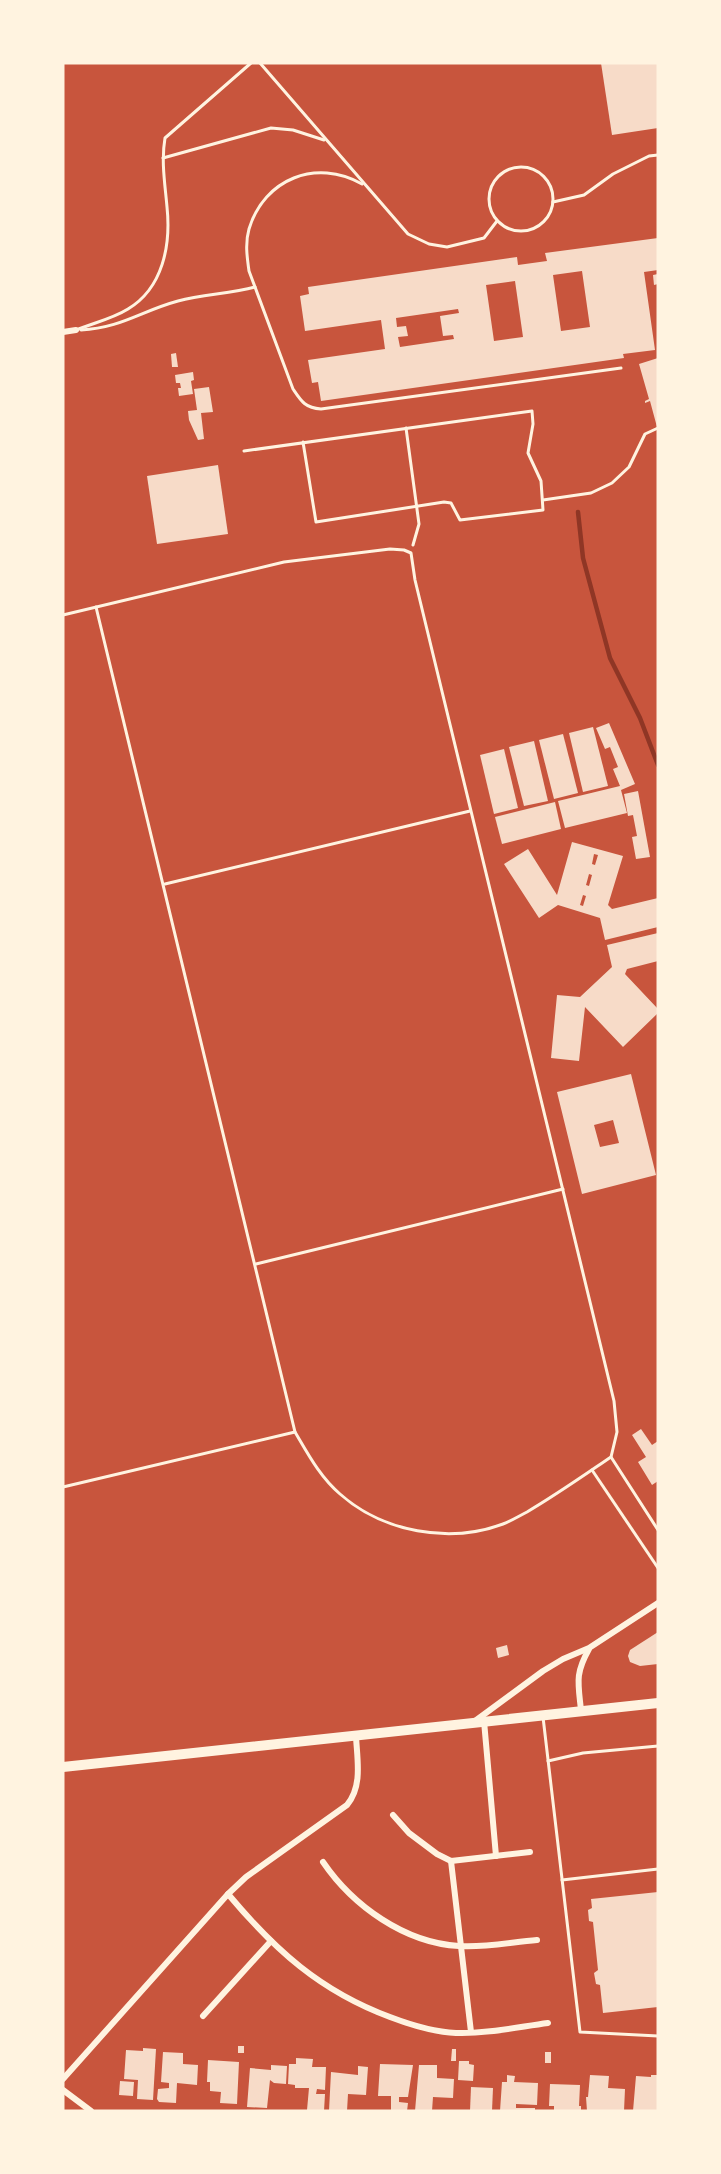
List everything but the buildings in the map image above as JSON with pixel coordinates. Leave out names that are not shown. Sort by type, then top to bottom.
[{"type":"main road","points":[[63,1767],[658,1702]]},
{"type":"street","points":[[63,332],[76,330]]},
{"type":"street","points":[[472,1723],[543,1671],[589,1648],[658,1603]]},
{"type":"street","points":[[581,1710],[578,1677],[580,1665],[589,1648]]},
{"type":"street","points":[[484,1721],[496,1856]]},
{"type":"street","points":[[63,2079],[228,1893],[246,1877],[347,1805],[352,1798],[357,1781],[356,1736]]},
{"type":"street","points":[[393,1815],[409,1833],[437,1854],[451,1861],[530,1852]]},
{"type":"street","points":[[451,1861],[471,2032]]},
{"type":"street","points":[[323,1862],[347,1891],[381,1919],[413,1936],[435,1943],[460,1947],[537,1940]]},
{"type":"street","points":[[228,1893],[271,1941],[312,1976],[356,2003],[403,2022],[432,2030],[456,2033],[548,2024]]},
{"type":"street","points":[[202,2016],[271,1941]]},
{"type":"street","points":[[63,2090],[91,2111]]},
{"type":"lane","points":[[76,330],[131,307],[146,292],[161,268],[166,254],[169,231],[162,158],[165,138],[251,63]]},
{"type":"lane","points":[[260,63],[362,184],[408,234],[429,244],[447,247],[484,238],[497,221]]},
{"type":"lane","points":[[162,158],[271,128],[293,130],[326,140]]},
{"type":"lane","points":[[553,202],[584,195],[613,174],[649,156],[658,154]]},
{"type":"lane","points":[[516,167],[535,170],[549,183],[553,202],[550,212],[536,228],[516,231],[506,228],[497,221],[491,213],[489,193],[492,183],[507,170],[516,167]]},
{"type":"lane","points":[[362,184],[349,177],[319,172],[298,176],[273,190],[260,205],[248,237],[246,251],[249,271],[293,389],[302,403],[314,409],[621,368]]},
{"type":"lane","points":[[76,330],[107,328],[163,305],[255,286]]},
{"type":"lane","points":[[63,615],[96,607],[284,562],[390,549],[411,553],[415,580],[470,811],[614,1401],[617,1432],[610,1457],[553,1497],[503,1524],[464,1533],[429,1533],[400,1527],[368,1514],[340,1494],[315,1467],[295,1432],[165,885],[96,607]]},
{"type":"lane","points":[[165,885],[470,811]]},
{"type":"lane","points":[[256,1264],[563,1189]]},
{"type":"lane","points":[[63,1486],[295,1432]]},
{"type":"lane","points":[[610,1457],[658,1530]]},
{"type":"lane","points":[[592,1470],[658,1568]]},
{"type":"lane","points":[[543,1715],[580,2032],[658,2036]]},
{"type":"lane","points":[[548,1761],[583,1753],[658,1746]]},
{"type":"lane","points":[[562,1880],[658,1869]]},
{"type":"path","points":[[244,451],[303,442],[532,411],[532,431],[528,453],[539,476],[543,510],[460,520],[451,503],[316,522],[303,442]]},
{"type":"path","points":[[406,428],[418,524],[411,553]]},
{"type":"path","points":[[543,500],[603,489],[629,467],[645,434],[658,428]]},
{"type":"waterway","points":[[578,512],[583,558],[610,658],[640,718],[658,765]]}]
